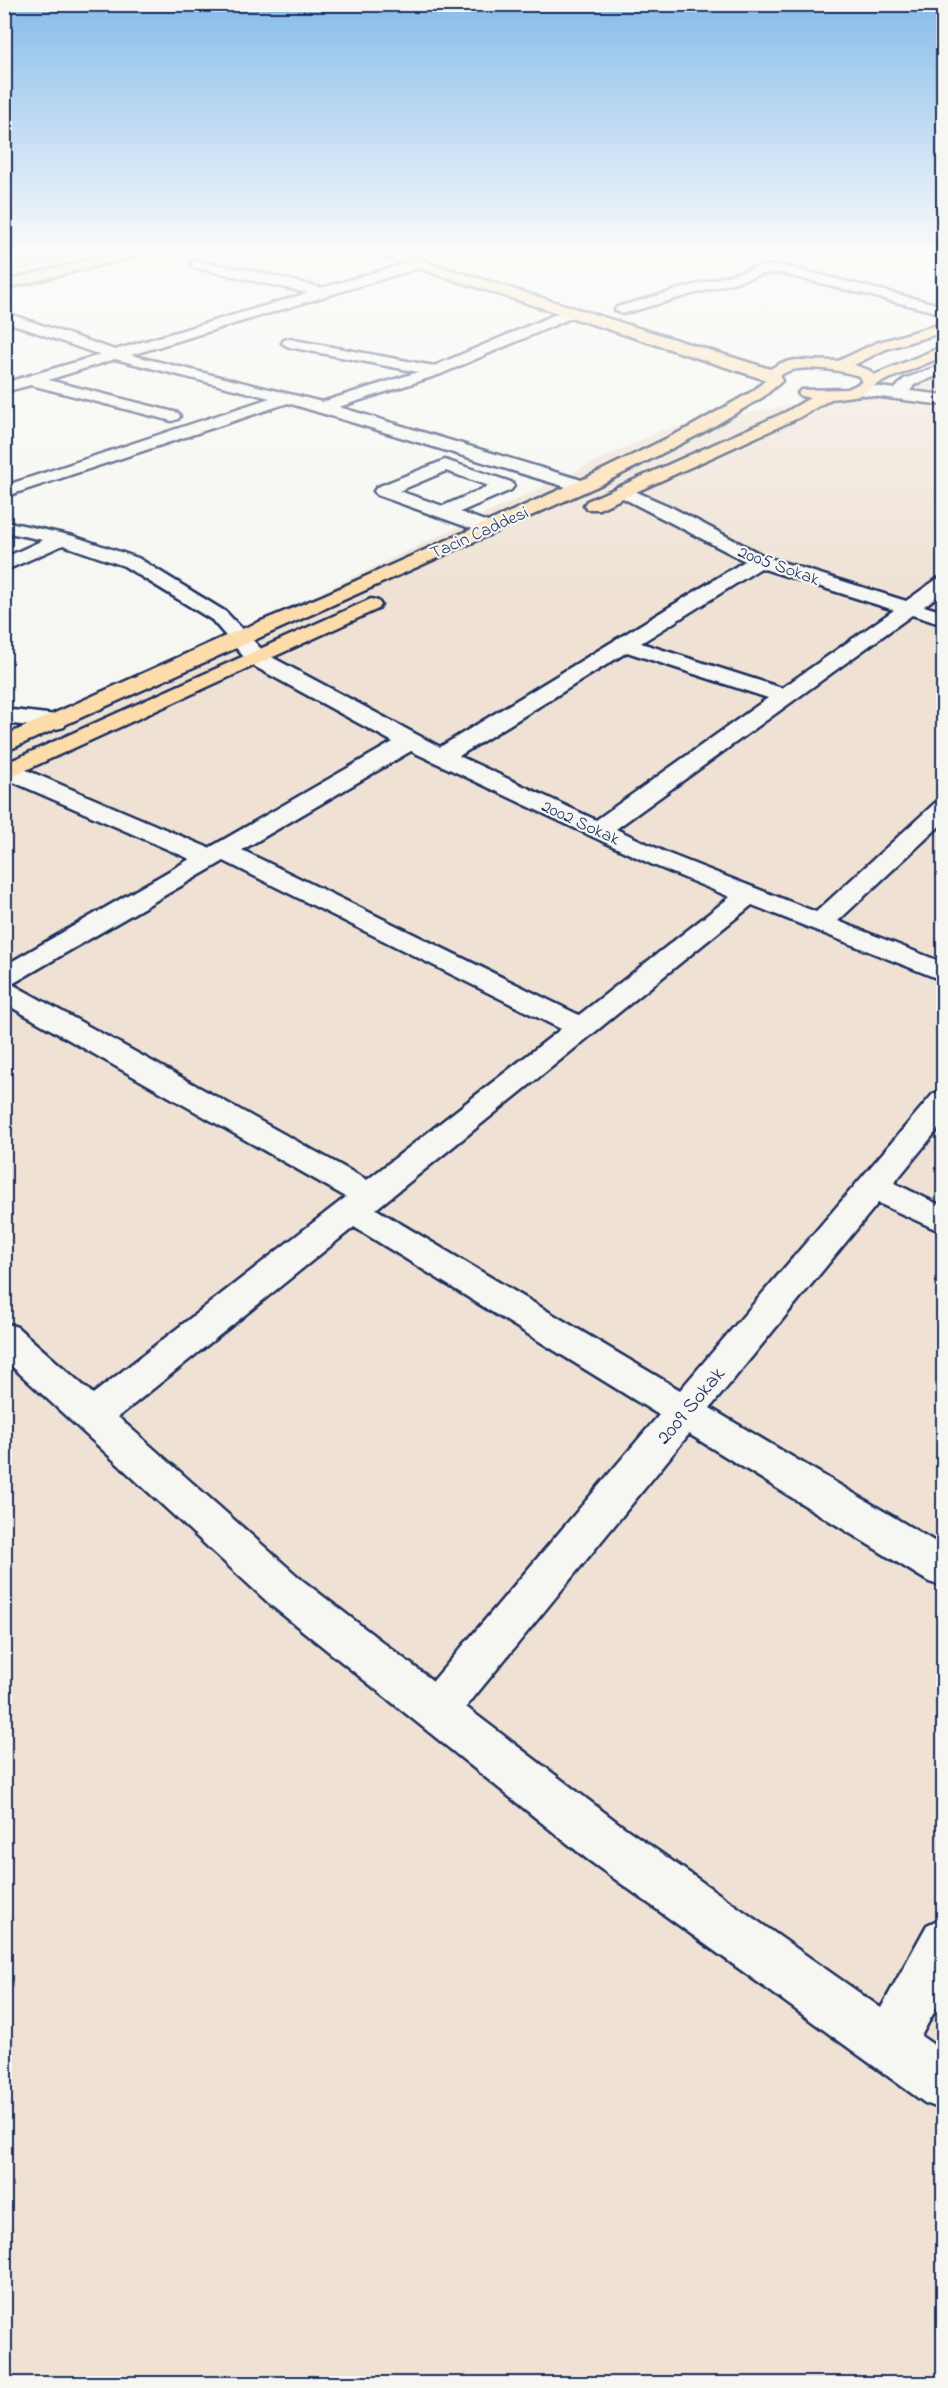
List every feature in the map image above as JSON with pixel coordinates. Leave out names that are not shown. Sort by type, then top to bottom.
[{"type":"main road","points":[[724,364],[781,384],[827,395]]},
{"type":"main road","name":"Tacin Caddesi","points":[[4,745],[237,638],[329,600],[582,486],[696,430],[758,394],[781,384],[783,367],[805,364]]},
{"type":"main road","name":"Tacin Caddesi","points":[[815,364],[841,364]]},
{"type":"main road","points":[[580,511],[792,416],[827,395],[867,386],[913,364]]},
{"type":"main road","points":[[838,366],[864,373],[867,386]]},
{"type":"main road","points":[[7,772],[387,598]]},
{"type":"street","points":[[4,388],[83,364]]},
{"type":"street","points":[[151,364],[323,407],[582,486]]},
{"type":"street","points":[[402,364],[436,371]]},
{"type":"street","points":[[323,407],[451,364]]},
{"type":"street","points":[[900,393],[909,382],[944,368]]},
{"type":"street","points":[[31,380],[177,415],[66,460],[55,466],[55,471],[60,474]]},
{"type":"street","points":[[867,386],[944,400]]},
{"type":"street","points":[[224,397],[245,389]]},
{"type":"street","points":[[4,492],[284,399]]},
{"type":"street","points":[[443,513],[505,486],[445,465],[383,492],[443,513],[487,528]]},
{"type":"street","name":"2005 Sokak","points":[[623,492],[665,511],[695,530],[759,561],[944,619]]},
{"type":"street","name":"2002 Sokak","points":[[4,526],[62,539],[131,562],[219,616],[258,658],[410,742],[660,859],[944,973]]},
{"type":"street","points":[[4,565],[62,539]]},
{"type":"street","points":[[441,757],[759,561]]},
{"type":"street","points":[[598,830],[944,583]]},
{"type":"street","points":[[624,644],[784,696]]},
{"type":"street","points":[[4,716],[56,722]]},
{"type":"street","points":[[410,742],[8,976],[685,1411],[944,1569]]},
{"type":"street","points":[[7,772],[217,855],[582,1028]]},
{"type":"street","points":[[820,923],[944,808]]},
{"type":"street","points":[[92,1416],[749,895]]},
{"type":"street","name":"2009 Sokak","points":[[436,1710],[944,1101]]},
{"type":"street","points":[[872,1186],[944,1221]]},
{"type":"street","points":[[4,1337],[287,1593],[604,1842],[944,2084]]},
{"type":"street","points":[[889,2045],[944,1942]]},
{"type":"shaded area","points":[[943,374],[943,2383],[5,2384],[5,743],[662,430]]}]
